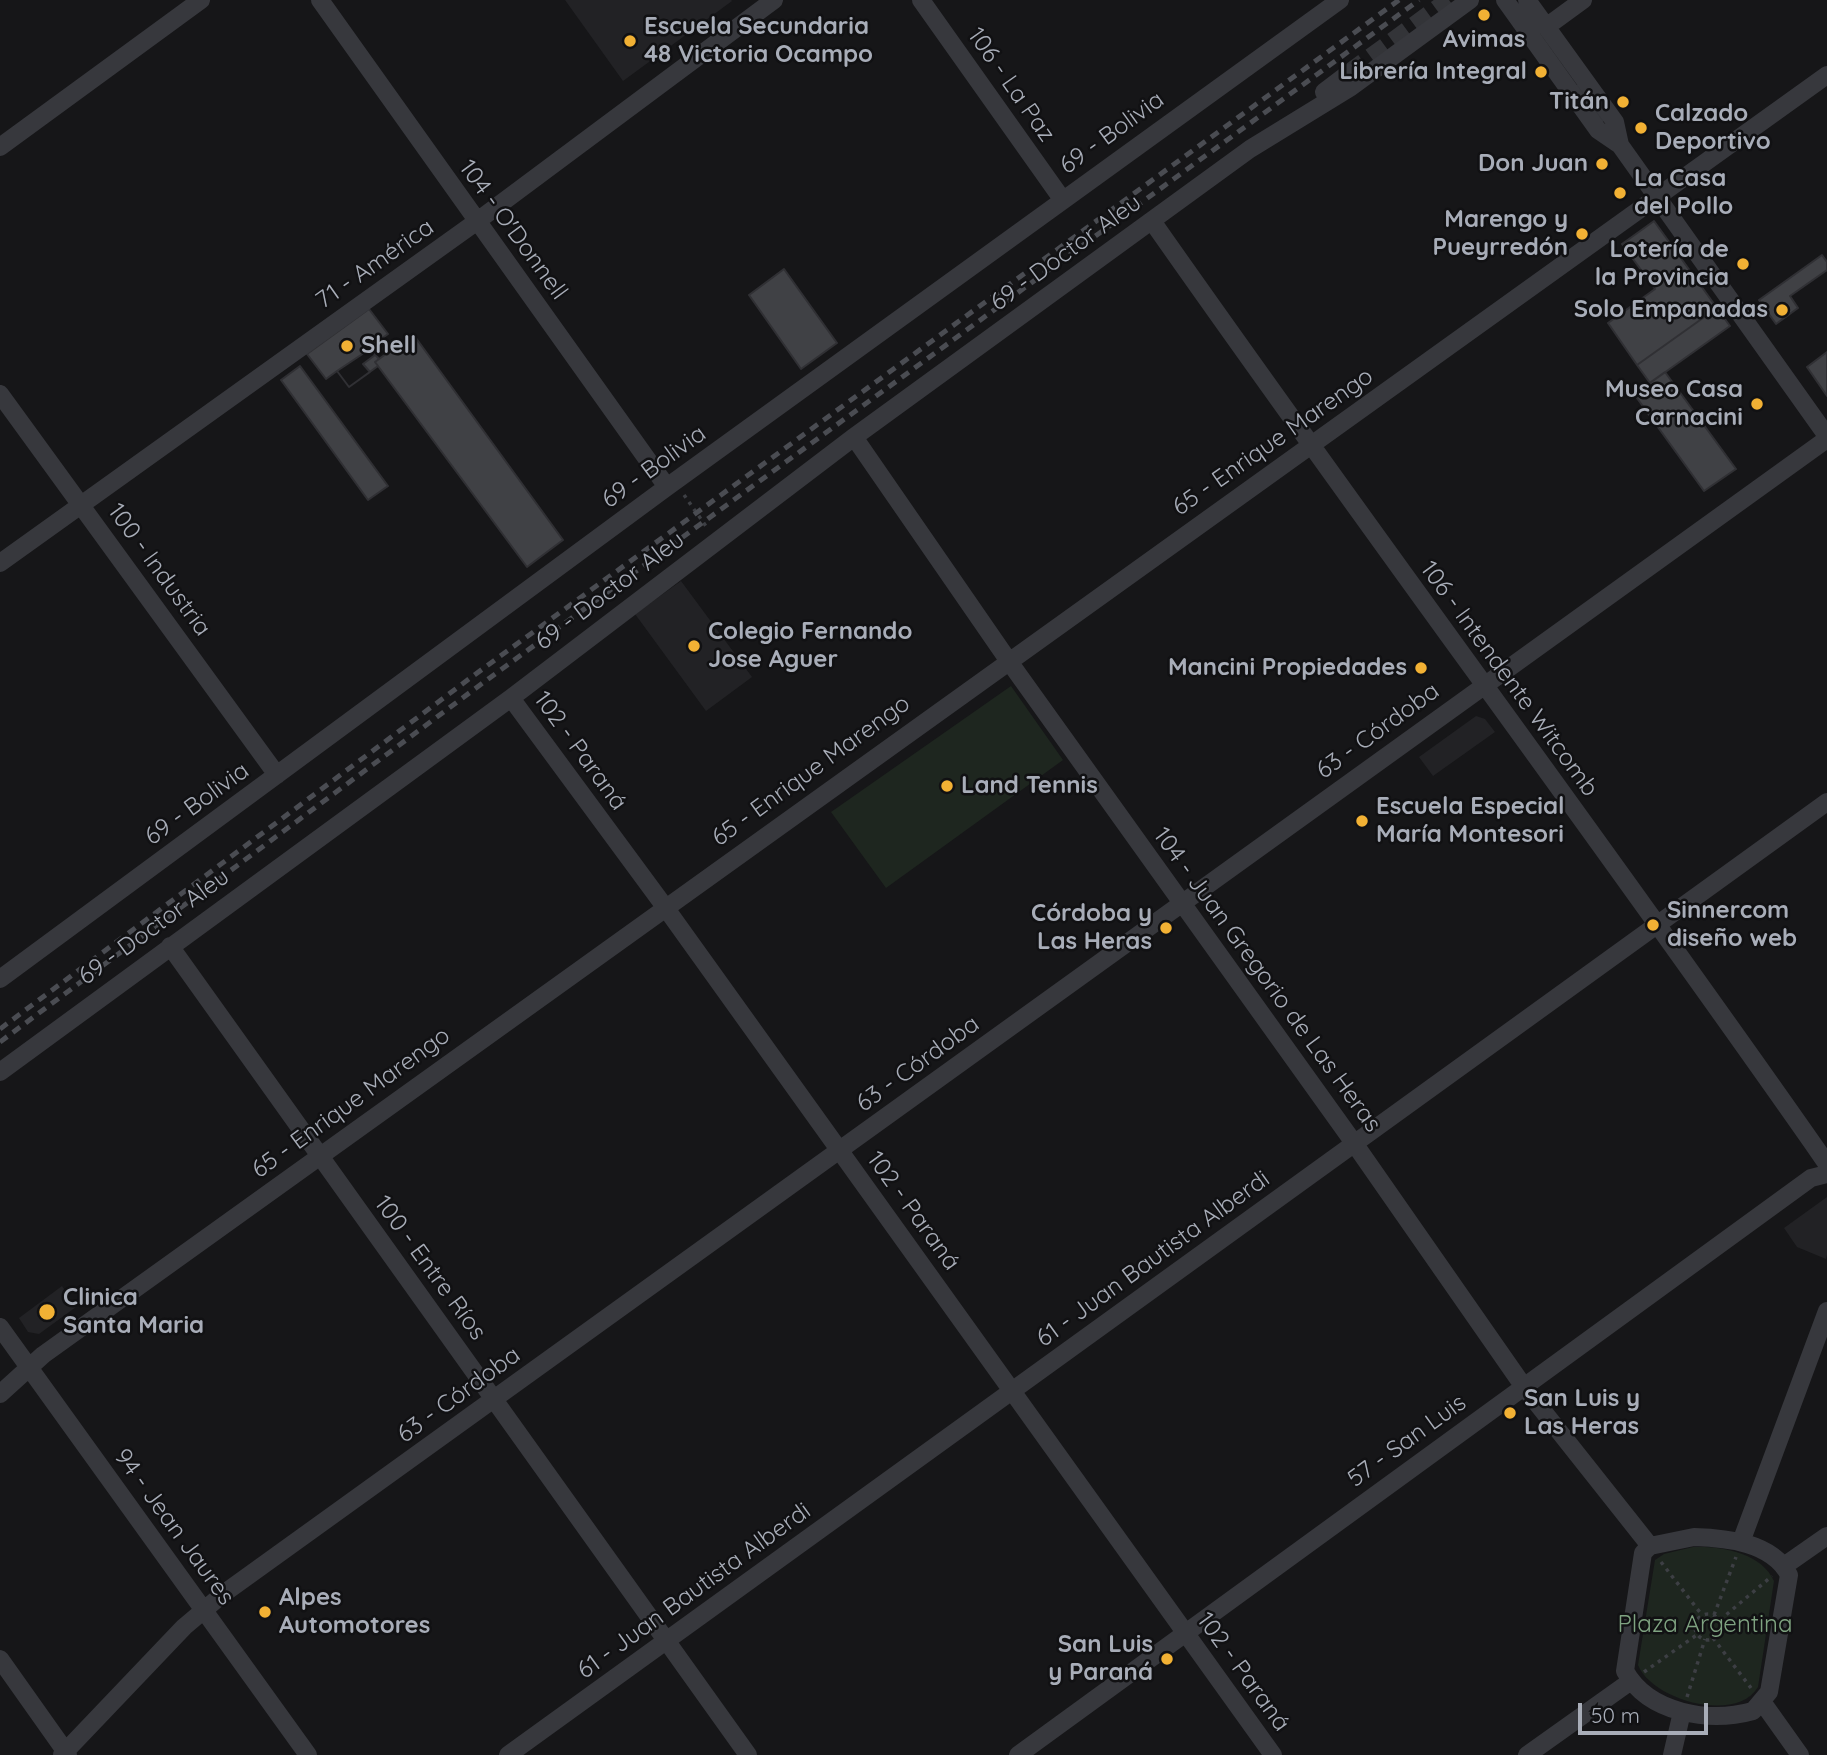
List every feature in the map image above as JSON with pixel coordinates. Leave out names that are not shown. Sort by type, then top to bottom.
[{"type":"street","points":[[0,147],[201,0]]},
{"type":"street","name":"104 - O'Donnell","points":[[320,0],[476,222],[671,485]]},
{"type":"street","name":"71 - América","points":[[0,563],[476,222],[774,0]]},
{"type":"street","name":"106 - La Paz","points":[[921,0],[1062,199]]},
{"type":"street","name":"69 - Bolivia","points":[[0,979],[1062,199],[1340,0]]},
{"type":"street","name":"69 - Doctor Aleu","points":[[1251,149],[1351,87],[1470,0]]},
{"type":"street","points":[[1505,0],[1598,130],[1620,145],[1827,437]]},
{"type":"street","points":[[1527,0],[1615,122],[1620,145]]},
{"type":"street","points":[[1546,27],[1583,0]]},
{"type":"street","name":"69 - Doctor Aleu","points":[[0,1072],[510,698],[853,437],[1251,149],[1349,73]]},
{"type":"street","name":"65 - Enrique Marengo","points":[[0,1394],[28,1367],[1007,660],[1827,75]]},
{"type":"street","name":"106 - Intendente Witcomb","points":[[1152,221],[1483,686],[1660,925],[1827,1164]]},
{"type":"street","name":"100 - Industria","points":[[0,394],[277,775]]},
{"type":"street","name":"104 - Juan Gregorio de Las Heras","points":[[853,437],[1007,660],[1354,1143],[1524,1387],[1650,1546]]},
{"type":"street","name":"63 - Córdoba","points":[[65,1754],[184,1627],[204,1610],[1827,437]]},
{"type":"street","name":"102 - Paraná","points":[[510,698],[665,907],[1273,1755]]},
{"type":"street","name":"61 - Juan Bautista Alberdi","points":[[508,1755],[1827,802]]},
{"type":"street","name":"100 - Entre Ríos","points":[[170,946],[748,1755]]},
{"type":"street","name":"57 - San Luis","points":[[1018,1755],[1042,1748],[1184,1632],[1811,1178],[1827,1174]]},
{"type":"street","points":[[1741,1542],[1827,1311]]},
{"type":"street","name":"94 - Jean Jaures","points":[[0,1327],[308,1755]]},
{"type":"street","points":[[1784,1566],[1827,1536]]},
{"type":"street","points":[[1694,1537],[1741,1542],[1766,1552],[1784,1566],[1788,1587],[1773,1675],[1763,1703],[1754,1711],[1740,1715],[1701,1716],[1682,1712],[1648,1695],[1631,1681],[1625,1660],[1639,1562],[1650,1546],[1694,1537]]},
{"type":"street","points":[[0,1659],[65,1754]]},
{"type":"street","points":[[1527,1755],[1631,1681]]},
{"type":"street","points":[[1763,1703],[1800,1755]]},
{"type":"street","points":[[1672,1755],[1682,1712]]},
{"type":"path","points":[[671,485],[716,541]]},
{"type":"path","points":[[1714,1615],[1741,1542]]},
{"type":"path","points":[[1650,1546],[1702,1615]]},
{"type":"path","points":[[1720,1620],[1714,1615],[1702,1615],[1696,1621],[1698,1634],[1705,1639],[1713,1639],[1720,1632],[1720,1620],[1784,1566]]},
{"type":"path","points":[[1631,1681],[1698,1634]]},
{"type":"path","points":[[1682,1712],[1705,1639]]},
{"type":"path","points":[[1713,1639],[1763,1703]]},
{"type":"shaded area","points":[[565,0],[731,0],[732,1],[623,81]]},
{"type":"shaded area","name":"Colegio Fernando Jose Aguer","points":[[681,581],[752,677],[706,711],[635,614]]},
{"type":"shaded area","points":[[1476,716],[1485,719],[1495,732],[1433,776],[1419,757]]},
{"type":"shaded area","points":[[1827,1197],[1826,1259],[1797,1247],[1784,1228]]},
{"type":"shaded area","name":"Clinica Santa Maria","points":[[62,1286],[76,1307],[39,1334],[28,1332],[19,1318]]},
{"type":"green space","name":"Land Tennis","points":[[1011,686],[1063,760],[886,888],[831,812]]},
{"type":"green space","name":"Plaza Argentina","points":[[1693,1547],[1728,1550],[1750,1557],[1768,1571],[1774,1581],[1758,1687],[1747,1698],[1732,1704],[1714,1706],[1676,1697],[1646,1678],[1638,1665],[1655,1560],[1664,1554]]},
{"type":"building","points":[[1654,221],[1717,308],[1637,365],[1608,323],[1655,289],[1622,244]]},
{"type":"building","points":[[1822,255],[1827,262],[1827,270],[1790,296],[1798,308],[1776,324],[1759,300]]},
{"type":"building","points":[[784,269],[837,343],[801,369],[749,295]]},
{"type":"building","points":[[1717,308],[1730,326],[1650,383],[1637,365]]},
{"type":"building","points":[[369,309],[388,334],[377,342],[383,349],[363,364],[370,372],[349,387],[337,371],[326,379],[307,354]]},
{"type":"building","points":[[413,334],[563,540],[527,567],[375,362]]},
{"type":"building","points":[[370,349],[379,359],[375,362],[378,366],[349,387],[337,371]]},
{"type":"building","points":[[1827,352],[1827,396],[1807,367]]},
{"type":"building","points":[[300,366],[388,486],[368,500],[281,380]]},
{"type":"building","points":[[1665,372],[1736,469],[1704,491],[1634,394]]},
{"type":"tunnel","points":[[1349,73],[1449,0]]},
{"type":"tunnel","points":[[1577,85],[1618,142]]},
{"type":"railway","points":[[0,1029],[473,676],[1399,0]]},
{"type":"railway","points":[[0,1042],[480,685],[1419,0]]},
{"type":"place","name":"Avimas","points":[[1484,15]]},
{"type":"place","name":"Escuela Secundaria 48 Victoria Ocampo","points":[[630,41]]},
{"type":"place","name":"Librería Integral","points":[[1541,72]]},
{"type":"place","name":"Titán","points":[[1623,102]]},
{"type":"place","name":"Calzado Deportivo","points":[[1641,128]]},
{"type":"place","name":"Don Juan","points":[[1602,164]]},
{"type":"place","name":"La Casa del Pollo","points":[[1620,193]]},
{"type":"place","name":"Marengo y Pueyrredón","points":[[1582,234]]},
{"type":"place","name":"Lotería de la Provincia","points":[[1743,264]]},
{"type":"place","name":"Solo Empanadas","points":[[1782,310]]},
{"type":"place","name":"Shell","points":[[347,346]]},
{"type":"place","name":"Museo Casa Carnacini","points":[[1757,404]]},
{"type":"place","name":"Colegio Fernando Jose Aguer","points":[[694,646]]},
{"type":"place","name":"Mancini Propiedades","points":[[1421,668]]},
{"type":"place","name":"Land Tennis","points":[[947,786]]},
{"type":"place","name":"Escuela Especial María Montesori","points":[[1362,821]]},
{"type":"place","name":"Sinnercom diseño web","points":[[1653,925]]},
{"type":"place","name":"Córdoba y Las Heras","points":[[1166,928]]},
{"type":"place","name":"Clinica Santa Maria","points":[[47,1312]]},
{"type":"place","name":"San Luis y Las Heras","points":[[1510,1413]]},
{"type":"place","name":"Alpes Automotores","points":[[265,1612]]},
{"type":"place","name":"San Luis y Paraná","points":[[1167,1659]]}]
